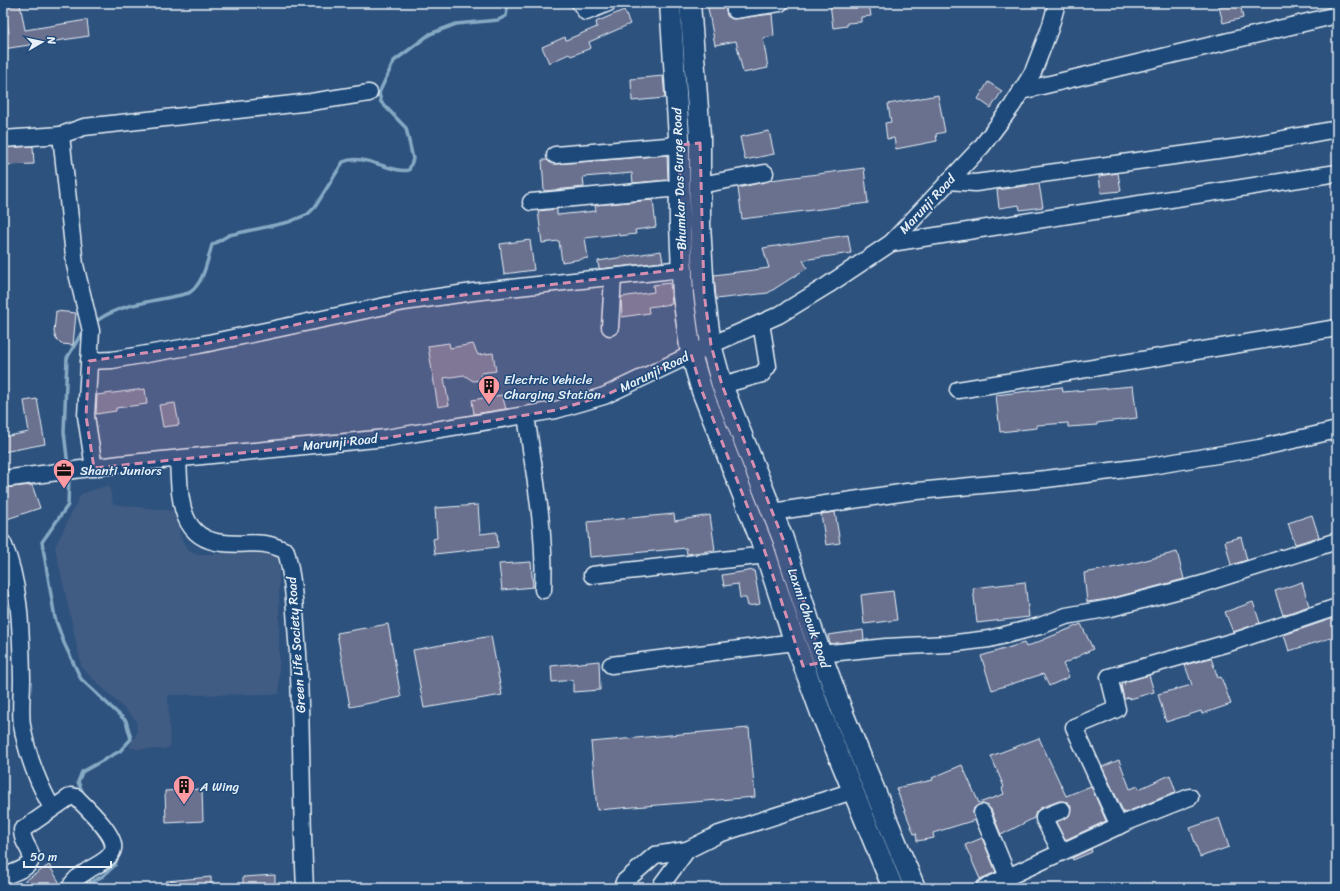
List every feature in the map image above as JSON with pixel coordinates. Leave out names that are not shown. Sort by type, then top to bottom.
[{"type":"main road","name":"Bhumkar Das Gurge Road","points":[[670,3],[679,145],[683,296],[691,354]]},
{"type":"main road","name":"Bhumkar Das Gurge Road","points":[[690,3],[700,144],[704,293],[711,345]]},
{"type":"main road","points":[[679,145],[700,144]]},
{"type":"main road","name":"Laxmi Chowk Road","points":[[711,345],[722,385],[772,512],[844,716],[916,888]]},
{"type":"main road","name":"Laxmi Chowk Road","points":[[691,354],[702,391],[766,555],[803,666],[893,888]]},
{"type":"main road","points":[[803,666],[823,658]]},
{"type":"street","points":[[580,3],[586,12],[608,3]]},
{"type":"street","points":[[734,3],[735,10],[780,3]]},
{"type":"street","name":"Marunji Road","points":[[3,479],[87,468],[386,438],[556,410],[604,396],[691,354],[779,315],[822,289],[891,243],[982,146],[1012,106],[1033,72],[1050,28],[1057,3]]},
{"type":"street","points":[[1021,91],[1337,15]]},
{"type":"street","points":[[3,139],[61,135],[84,126],[311,102],[369,93]]},
{"type":"street","points":[[949,181],[975,183],[1240,147],[1337,129]]},
{"type":"street","points":[[61,135],[75,265],[83,304],[91,331],[86,416],[87,468]]},
{"type":"street","points":[[555,155],[679,145]]},
{"type":"street","points":[[700,186],[765,173]]},
{"type":"street","points":[[891,243],[1337,173]]},
{"type":"street","points":[[531,202],[679,188]]},
{"type":"street","points":[[89,361],[112,360],[199,345],[404,302],[473,292],[682,270]]},
{"type":"street","points":[[610,327],[613,277]]},
{"type":"street","points":[[722,385],[762,374],[768,366],[761,323]]},
{"type":"street","points":[[958,390],[1337,328]]},
{"type":"street","points":[[526,415],[543,537],[545,559],[543,590]]},
{"type":"street","points":[[772,512],[907,492],[1046,479],[1151,466],[1260,448],[1337,430]]},
{"type":"street","name":"Green Life Society Road","points":[[178,459],[180,500],[186,518],[193,532],[204,538],[222,544],[250,542],[272,544],[286,551],[293,584],[300,699],[305,888]]},
{"type":"street","points":[[823,658],[886,647],[948,644],[989,639],[1040,626],[1066,616],[1111,608],[1200,585],[1337,541]]},
{"type":"street","points":[[3,543],[9,557],[16,596],[20,638],[22,724],[37,782],[52,808]]},
{"type":"street","points":[[592,575],[766,555]]},
{"type":"street","points":[[1119,826],[1074,727],[1117,709],[1109,677],[1235,641],[1337,607]]},
{"type":"street","points":[[611,665],[795,642]]},
{"type":"street","points":[[622,888],[624,882],[654,855],[687,850],[719,834],[853,791]]},
{"type":"street","points":[[3,877],[29,864],[32,855],[22,836],[22,830],[65,798],[71,796],[76,797],[101,824],[113,842],[113,849],[109,857],[73,881],[70,888]]},
{"type":"street","points":[[984,888],[1119,826],[1190,797]]},
{"type":"street","points":[[1061,852],[1044,817],[1062,810]]},
{"type":"street","points":[[982,813],[1008,877]]},
{"type":"street","points":[[662,884],[687,850]]},
{"type":"highlighted area","points":[[700,143],[704,293],[711,345],[722,385],[783,539],[824,662],[803,666],[763,546],[702,391],[691,354],[604,396],[556,410],[386,438],[94,468],[86,416],[89,361],[199,345],[404,302],[682,269],[679,145]]},
{"type":"shaded area","points":[[109,485],[113,504],[173,511],[177,514],[180,537],[188,550],[195,554],[214,554],[259,549],[277,553],[279,568],[279,694],[168,695],[170,747],[162,749],[137,749],[129,747],[137,733],[136,720],[82,668],[55,547],[81,494]]},
{"type":"building","points":[[707,3],[725,3],[727,16],[732,19],[772,14],[774,36],[763,38],[768,68],[743,73],[736,41],[715,45]]},
{"type":"building","points":[[830,3],[869,3],[871,16],[861,17],[861,22],[847,23],[847,26],[833,28]]},
{"type":"building","points":[[1218,3],[1240,3],[1243,18],[1223,23]]},
{"type":"building","points":[[20,4],[25,30],[87,20],[89,36],[3,49],[3,34],[9,33],[5,7]]},
{"type":"building","points":[[624,10],[630,24],[589,42],[591,48],[571,56],[569,54],[549,63],[542,47],[565,37],[566,40],[597,27],[596,22]]},
{"type":"building","points":[[663,76],[665,98],[632,101],[631,79]]},
{"type":"building","points":[[988,82],[1002,91],[991,108],[978,99]]},
{"type":"building","points":[[938,95],[945,132],[936,134],[937,141],[896,149],[894,138],[887,139],[885,123],[891,122],[888,104]]},
{"type":"building","points":[[769,131],[774,154],[745,160],[740,137]]},
{"type":"building","points":[[33,146],[34,164],[3,165],[3,148]]},
{"type":"building","points":[[667,155],[668,180],[633,183],[632,173],[583,177],[584,187],[544,191],[542,160],[547,160],[556,164]]},
{"type":"building","points":[[864,168],[868,203],[742,219],[738,188],[771,180]]},
{"type":"building","points":[[1118,173],[1121,191],[1101,193],[1099,176]]},
{"type":"building","points":[[1039,184],[1043,207],[1020,210],[1019,205],[999,208],[997,190]]},
{"type":"building","points":[[653,200],[656,227],[635,230],[636,234],[619,236],[619,234],[585,238],[588,258],[562,262],[559,241],[542,243],[538,211],[557,209],[557,215],[596,211],[595,205]]},
{"type":"building","points":[[848,235],[851,253],[803,260],[807,268],[768,293],[716,299],[714,275],[769,268],[763,248]]},
{"type":"building","points":[[530,240],[534,270],[504,274],[500,244]]},
{"type":"building","points":[[661,251],[663,262],[599,269],[598,261]]},
{"type":"building","points":[[670,283],[672,304],[648,307],[649,313],[622,317],[621,297],[654,292],[653,285]]},
{"type":"building","points":[[56,311],[76,313],[73,345],[61,344],[56,339],[54,332]]},
{"type":"building","points":[[449,343],[450,348],[473,344],[478,355],[493,353],[496,371],[481,373],[482,380],[473,381],[464,375],[444,378],[449,405],[438,407],[428,346]]},
{"type":"building","points":[[1133,386],[1137,418],[1097,423],[1097,425],[1068,427],[1068,423],[1037,425],[1037,428],[1000,432],[996,395],[1062,387],[1063,392]]},
{"type":"building","points":[[145,389],[147,404],[116,408],[116,411],[96,414],[97,395]]},
{"type":"building","name":"Electric Vehicle Charging Station","points":[[502,395],[506,409],[474,414],[472,400]]},
{"type":"building","points":[[37,399],[45,444],[3,452],[3,437],[29,432],[24,401]]},
{"type":"building","points":[[175,403],[179,425],[163,427],[159,405]]},
{"type":"building","points":[[32,485],[40,508],[7,519],[3,508],[3,488]]},
{"type":"building","points":[[478,505],[480,534],[497,532],[498,547],[435,554],[433,539],[437,538],[435,508]]},
{"type":"building","points":[[835,512],[840,543],[826,545],[821,514]]},
{"type":"building","points":[[674,514],[675,521],[710,515],[715,550],[687,554],[686,548],[590,557],[587,522]]},
{"type":"building","points":[[1312,515],[1319,537],[1295,544],[1288,523]]},
{"type":"building","points":[[1241,537],[1247,560],[1231,565],[1225,541]]},
{"type":"building","points":[[1177,552],[1184,579],[1109,599],[1087,602],[1084,573],[1127,565]]},
{"type":"building","points":[[531,562],[533,587],[502,590],[499,564]]},
{"type":"building","points":[[754,570],[760,604],[748,606],[746,598],[740,598],[738,584],[724,586],[722,575]]},
{"type":"building","points":[[1025,582],[1029,617],[977,623],[973,588]]},
{"type":"building","points":[[1302,582],[1309,606],[1283,615],[1275,591]]},
{"type":"building","points":[[893,591],[897,620],[864,624],[861,595]]},
{"type":"building","points":[[1253,602],[1260,623],[1233,632],[1225,612]]},
{"type":"building","points":[[1337,617],[1337,636],[1289,651],[1284,635]]},
{"type":"building","points":[[388,624],[401,697],[350,707],[337,633]]},
{"type":"building","points":[[1081,624],[1093,649],[1063,664],[1069,677],[1049,686],[1043,674],[992,690],[981,656],[1024,643],[1026,647]]},
{"type":"building","points":[[863,630],[864,640],[830,644],[828,635]]},
{"type":"building","points":[[491,636],[502,695],[424,708],[413,650]]},
{"type":"building","points":[[1211,658],[1218,678],[1221,677],[1231,704],[1202,714],[1201,711],[1166,722],[1158,694],[1192,685],[1185,665]]},
{"type":"building","points":[[599,661],[600,690],[573,692],[573,680],[552,682],[551,666]]},
{"type":"building","points":[[1149,675],[1154,692],[1130,699],[1129,697],[1124,699],[1121,685],[1125,684],[1124,682]]},
{"type":"building","points":[[749,728],[755,797],[597,810],[591,742]]},
{"type":"building","points":[[1039,738],[1066,796],[1091,786],[1106,821],[1065,840],[1056,822],[1069,816],[1071,807],[1068,802],[1059,801],[1040,808],[1036,812],[1034,818],[1001,835],[991,809],[983,804],[974,808],[973,812],[975,820],[933,833],[934,838],[917,841],[916,833],[914,834],[896,788],[933,780],[932,778],[962,765],[979,803],[1004,794],[1002,788],[1004,787],[991,756]]},
{"type":"building","points":[[1119,760],[1130,789],[1138,786],[1139,789],[1170,775],[1176,792],[1124,813],[1102,767]]},
{"type":"building","name":"A Wing","points":[[202,789],[203,821],[166,823],[165,791]]},
{"type":"building","points":[[1219,818],[1229,847],[1200,857],[1190,828]]},
{"type":"building","points":[[982,838],[996,872],[980,879],[965,845]]},
{"type":"building","points":[[1091,849],[1092,852],[1073,860],[1072,858]]},
{"type":"building","points":[[49,865],[61,885],[61,888],[14,888]]},
{"type":"building","points":[[275,875],[275,888],[243,888],[243,877]]},
{"type":"building","points":[[211,877],[211,888],[167,888],[166,881]]},
{"type":"waterway","points":[[98,320],[119,309],[189,293],[202,278],[212,245],[229,235],[289,222],[308,214],[315,207],[343,162],[351,160],[368,161],[394,169],[409,170],[413,159],[406,128],[381,102],[379,93],[394,61],[430,34],[456,24],[498,20],[506,16],[508,3]]},
{"type":"waterway","points":[[68,466],[64,432],[67,358],[84,329]]},
{"type":"waterway","points":[[69,474],[68,505],[42,542],[55,618],[64,643],[81,679],[126,721],[131,739],[120,751],[82,772],[78,782],[84,795]]},
{"type":"waterway","points":[[80,888],[103,876],[115,865],[117,857]]},
{"type":"place","name":"Electric Vehicle Charging Station","points":[[489,406]]},
{"type":"place","name":"Shanti Juniors","points":[[64,490]]},
{"type":"place","name":"A Wing","points":[[184,806]]}]
